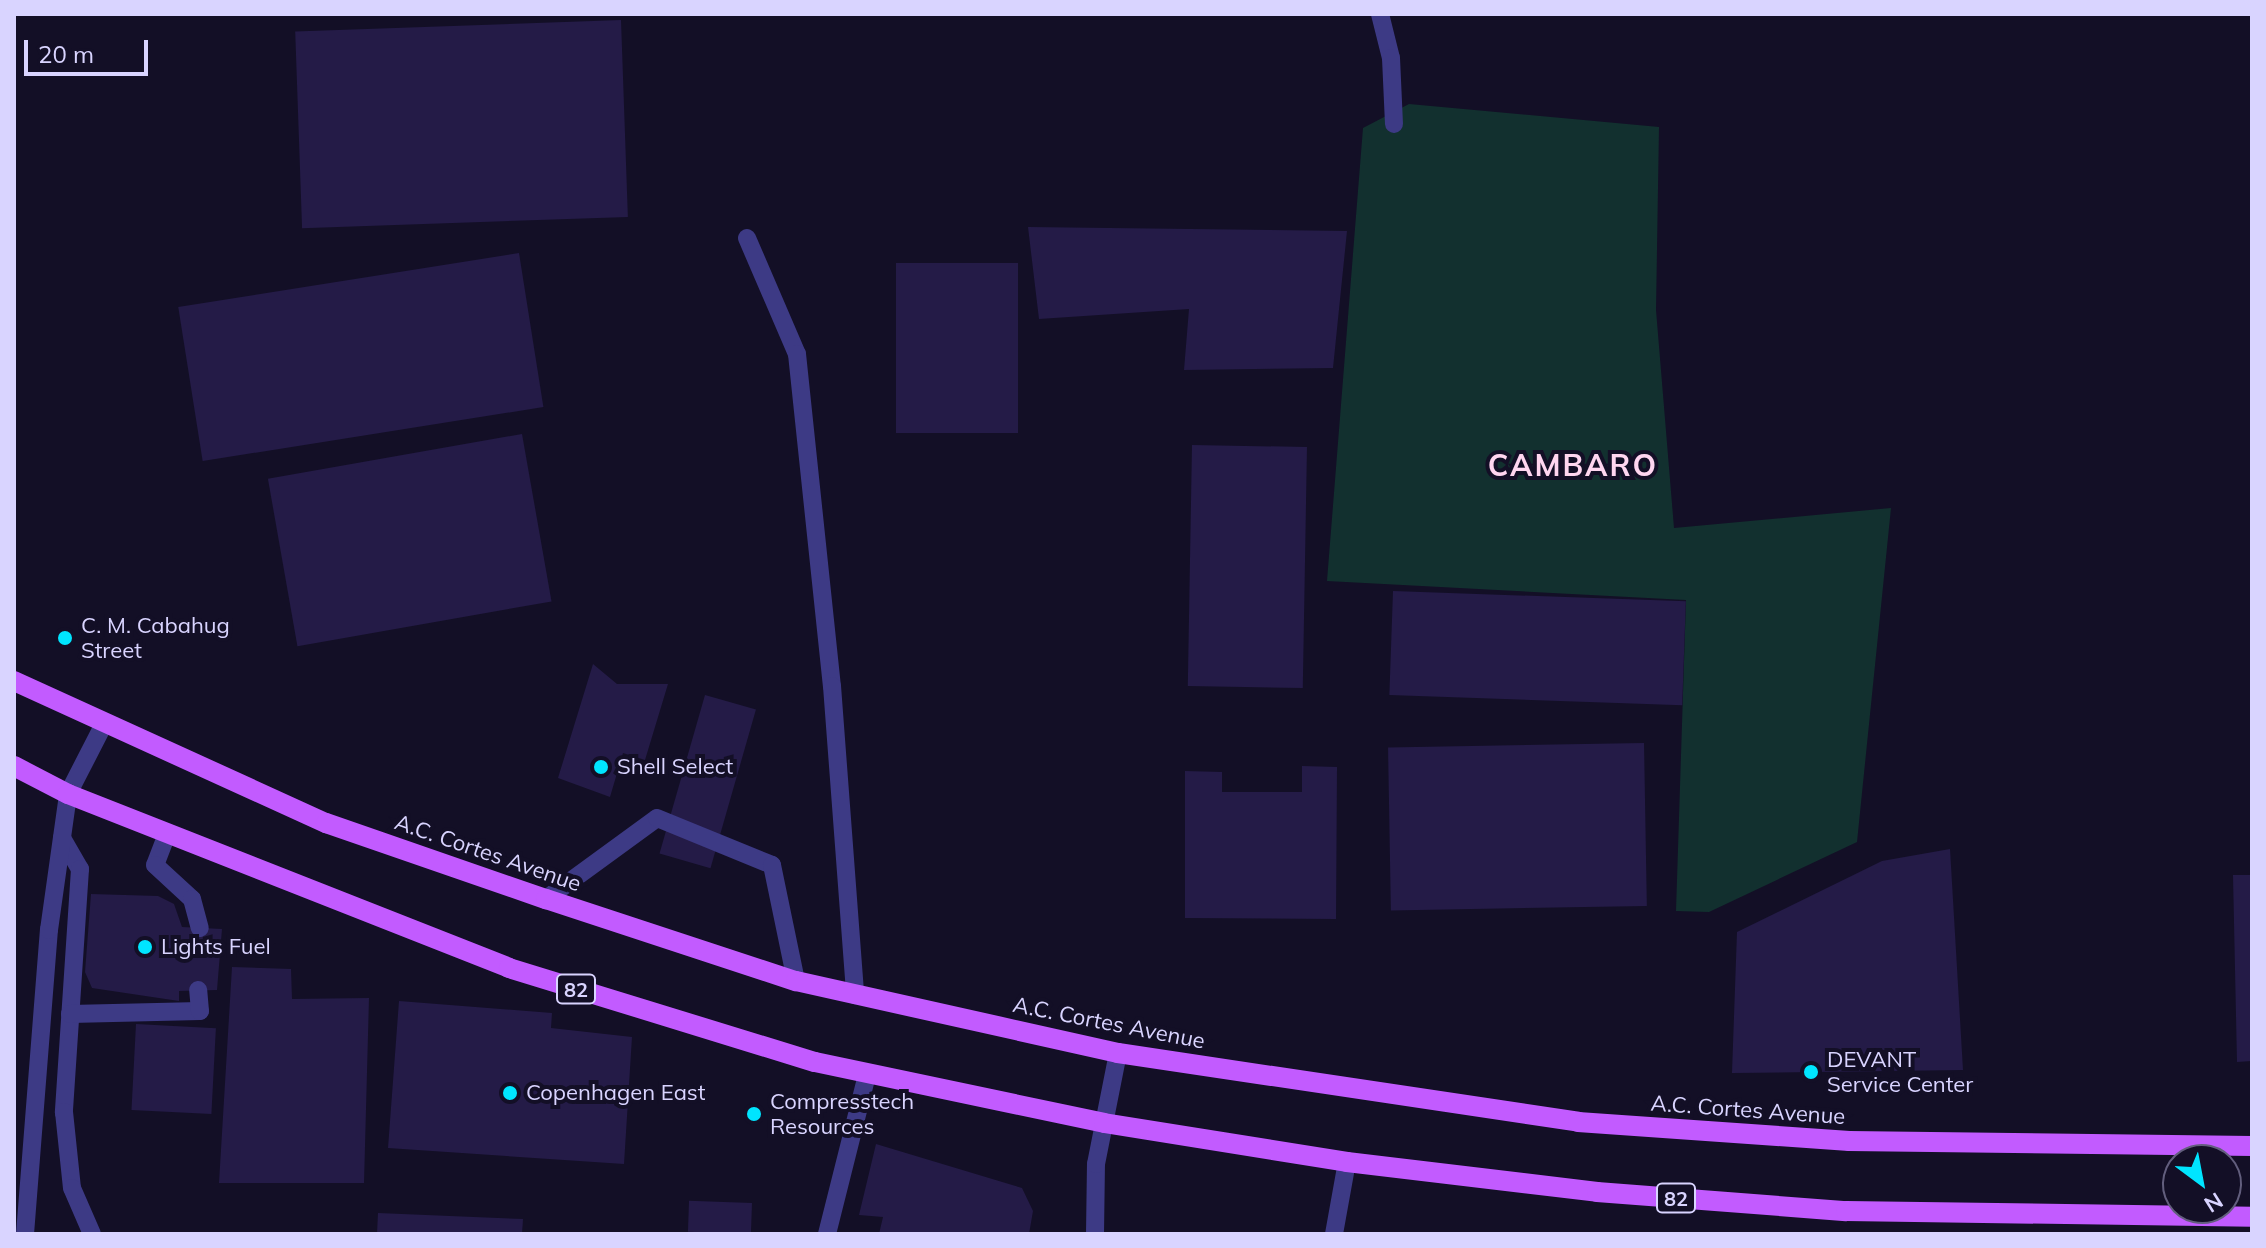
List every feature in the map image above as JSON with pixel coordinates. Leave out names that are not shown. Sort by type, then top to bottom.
[{"type":"main road","name":"A.C. Cortes Avenue","points":[[14,681],[326,823],[546,899],[796,981],[1118,1053],[1578,1122],[1849,1141],[2162,1152]]},
{"type":"main road","name":"82","points":[[14,766],[68,794],[509,968],[867,1075],[1104,1123],[1347,1162],[1597,1192],[1846,1211],[2162,1212]]},
{"type":"lane","points":[[1380,14],[1391,58],[1394,124]]},
{"type":"lane","points":[[747,238],[797,354],[832,686],[855,995]]},
{"type":"lane","points":[[25,1234],[68,794],[104,724]]},
{"type":"lane","points":[[546,899],[657,818],[772,865],[796,981]]},
{"type":"lane","points":[[167,834],[155,865],[192,899],[200,928]]},
{"type":"lane","points":[[62,838],[80,869],[64,1112],[72,1188],[92,1234]]},
{"type":"lane","points":[[70,1014],[200,1011],[198,990]]},
{"type":"lane","points":[[1095,1234],[1096,1164],[1118,1053]]},
{"type":"lane","points":[[827,1234],[867,1075]]},
{"type":"lane","points":[[1334,1234],[1347,1162]]},
{"type":"green space","points":[[1409,104],[1659,127],[1656,310],[1674,528],[1891,508],[1857,842],[1709,912],[1676,911],[1686,600],[1327,581],[1363,128]]},
{"type":"building","points":[[621,20],[628,217],[302,228],[295,31]]},
{"type":"building","points":[[1028,227],[1347,231],[1333,368],[1184,370],[1189,309],[1039,319]]},
{"type":"building","points":[[519,253],[543,407],[203,461],[178,307]]},
{"type":"building","points":[[896,263],[1018,263],[1018,433],[896,433]]},
{"type":"building","points":[[522,434],[552,601],[297,646],[268,479]]},
{"type":"building","points":[[1192,445],[1307,447],[1303,688],[1188,686]]},
{"type":"building","points":[[1393,591],[1686,601],[1682,705],[1389,695]]},
{"type":"building","points":[[593,664],[617,684],[668,684],[645,760],[623,753],[610,797],[558,778]]},
{"type":"building","points":[[705,695],[756,710],[710,868],[660,854]]},
{"type":"building","points":[[1644,743],[1647,906],[1391,910],[1388,747]]},
{"type":"building","points":[[1302,766],[1337,767],[1336,919],[1185,918],[1185,771],[1222,772],[1222,792],[1302,792]]},
{"type":"building","points":[[1950,849],[1963,1070],[1732,1073],[1737,932],[1882,861]]},
{"type":"building","points":[[2233,875],[2252,875],[2252,1061],[2237,1062]]},
{"type":"building","points":[[91,894],[158,896],[174,904],[182,927],[222,929],[217,990],[179,991],[179,1001],[92,988],[85,972]]},
{"type":"building","points":[[232,967],[291,969],[292,999],[369,998],[364,1183],[219,1183]]},
{"type":"building","name":"Copenhagen East","points":[[399,1001],[552,1013],[551,1028],[632,1037],[624,1164],[388,1148]]},
{"type":"building","points":[[136,1024],[216,1028],[211,1114],[131,1110]]},
{"type":"building","points":[[876,1144],[1022,1188],[1033,1211],[1029,1234],[879,1234],[883,1217],[859,1215]]},
{"type":"building","points":[[689,1201],[752,1203],[751,1234],[688,1232]]},
{"type":"building","points":[[378,1213],[523,1219],[522,1234],[377,1234]]},
{"type":"place","name":"C. M. Cabahug Street","points":[[65,638]]},
{"type":"place","name":"Shell Select","points":[[601,767]]},
{"type":"place","name":"Lights Fuel","points":[[145,947]]},
{"type":"place","name":"DEVANT Service Center","points":[[1811,1072]]},
{"type":"place","name":"Copenhagen East","points":[[510,1093]]},
{"type":"place","name":"Compresstech Resources","points":[[754,1114]]},
{"type":"district","name":"CAMBARO","points":[[1573,465]]}]
